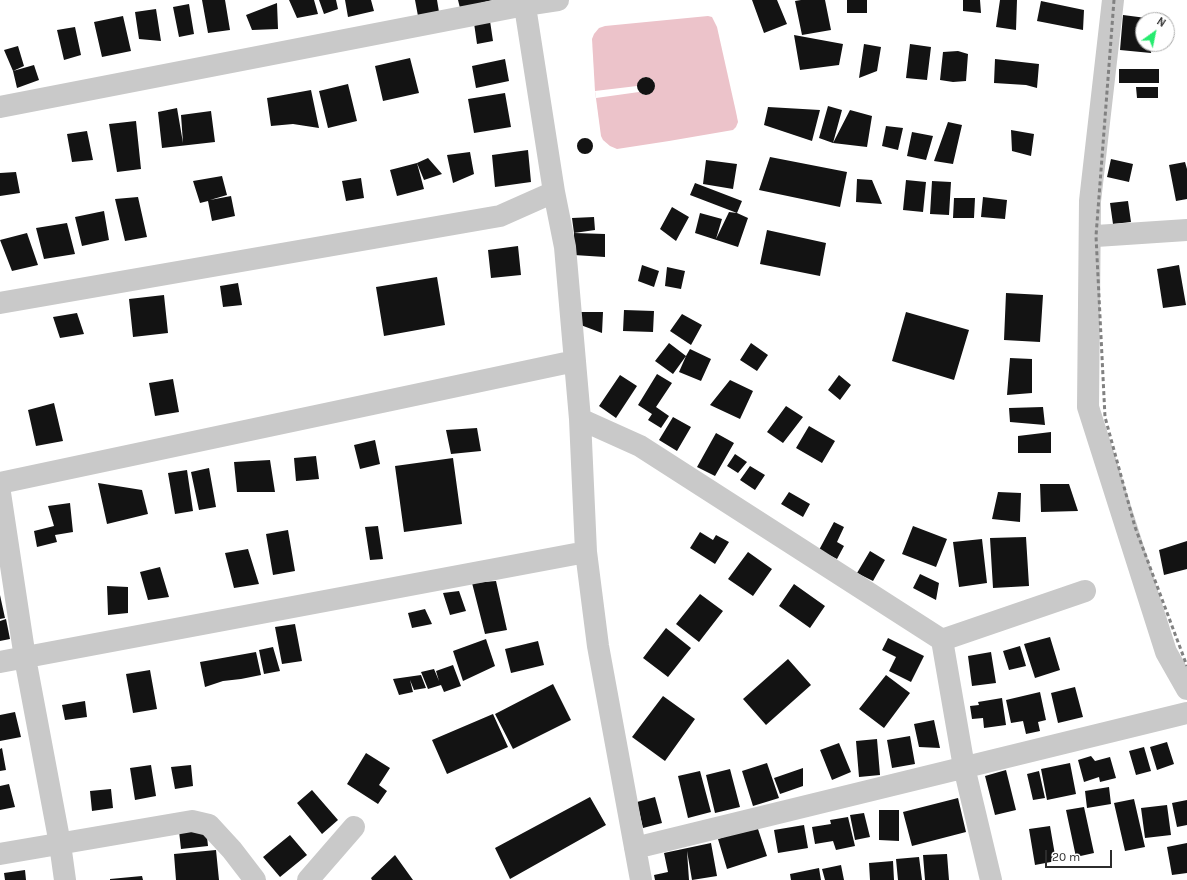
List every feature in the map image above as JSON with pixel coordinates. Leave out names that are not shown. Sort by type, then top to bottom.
[{"type":"street","points":[[0,108],[524,2],[558,0]]},
{"type":"street","points":[[1112,0],[1090,201],[1088,407],[1166,652],[1187,689]]},
{"type":"street","points":[[524,2],[554,192],[565,247],[580,419],[586,552],[598,646],[641,880]]},
{"type":"street","points":[[0,303],[500,216],[554,192]]},
{"type":"street","points":[[1090,235],[1096,236],[1187,230]]},
{"type":"street","points":[[0,483],[575,361]]},
{"type":"street","points":[[580,419],[640,446],[942,640],[964,767],[991,880]]},
{"type":"street","points":[[0,493],[25,658],[60,844],[65,880]]},
{"type":"street","points":[[0,662],[586,552]]},
{"type":"street","points":[[942,640],[1085,591]]},
{"type":"street","points":[[635,848],[1187,713]]},
{"type":"street","points":[[0,854],[192,821],[209,825],[232,850],[255,880]]},
{"type":"street","points":[[308,880],[354,827]]},
{"type":"shaded area","points":[[708,16],[712,17],[717,27],[738,122],[736,127],[733,130],[617,149],[610,146],[601,136],[595,91],[592,39],[594,34],[599,28],[605,26]]},
{"type":"pier","points":[[644,77],[650,78],[654,81],[655,87],[650,94],[644,95],[639,92],[596,98],[595,91],[637,86],[639,81]]},
{"type":"building","points":[[202,0],[225,0],[230,30],[208,33]]},
{"type":"building","points":[[289,0],[314,0],[318,14],[297,18]]},
{"type":"building","points":[[319,0],[336,0],[338,9],[324,14]]},
{"type":"building","points":[[345,0],[371,0],[374,11],[348,17]]},
{"type":"building","points":[[415,0],[437,0],[439,12],[418,16]]},
{"type":"building","points":[[458,0],[493,0],[460,8]]},
{"type":"building","points":[[752,0],[777,0],[787,24],[764,33]]},
{"type":"building","points":[[825,0],[831,30],[802,35],[795,1]]},
{"type":"building","points":[[847,0],[867,0],[867,13],[847,13]]},
{"type":"building","points":[[963,0],[980,0],[981,13],[963,11]]},
{"type":"building","points":[[1000,0],[1017,0],[1016,30],[996,27]]},
{"type":"building","points":[[1041,1],[1084,10],[1083,30],[1037,21]]},
{"type":"building","points":[[277,3],[278,29],[252,30],[246,15]]},
{"type":"building","points":[[189,4],[194,34],[179,37],[173,7]]},
{"type":"building","points":[[156,9],[161,41],[139,39],[135,12]]},
{"type":"building","points":[[1123,15],[1135,17],[1135,51],[1120,50]]},
{"type":"building","points":[[123,16],[131,51],[102,57],[94,22]]},
{"type":"building","points":[[490,21],[493,41],[477,44],[474,23]]},
{"type":"building","points":[[75,27],[81,55],[64,60],[57,30]]},
{"type":"building","points":[[794,35],[843,44],[839,65],[800,70]]},
{"type":"building","points":[[864,44],[881,47],[877,71],[859,78]]},
{"type":"building","points":[[910,44],[931,47],[927,80],[906,78]]},
{"type":"building","points":[[18,46],[24,66],[13,71],[4,50]]},
{"type":"building","points":[[958,51],[968,54],[966,81],[953,82],[940,80],[943,52]]},
{"type":"building","points":[[410,58],[419,93],[383,101],[375,66]]},
{"type":"building","points":[[505,59],[509,81],[476,88],[472,66]]},
{"type":"building","points":[[995,59],[1039,64],[1037,88],[1026,85],[994,83]]},
{"type":"building","points":[[34,65],[39,80],[17,88],[13,71]]},
{"type":"building","points":[[1119,69],[1159,69],[1159,83],[1119,83]]},
{"type":"building","points":[[646,77],[652,80],[655,86],[652,92],[646,95],[640,92],[637,86],[640,80]]},
{"type":"building","points":[[348,84],[357,121],[328,128],[319,91]]},
{"type":"building","points":[[1136,87],[1158,87],[1158,98],[1137,98]]},
{"type":"building","points":[[311,90],[319,128],[293,124],[271,126],[267,98]]},
{"type":"building","points":[[505,93],[511,127],[474,133],[468,99]]},
{"type":"building","points":[[828,106],[842,110],[833,143],[819,138]]},
{"type":"building","points":[[768,107],[820,110],[812,141],[764,125]]},
{"type":"building","points":[[177,108],[183,143],[181,115],[211,111],[215,142],[162,148],[158,112]]},
{"type":"building","points":[[850,110],[872,116],[867,147],[833,143]]},
{"type":"building","points":[[136,121],[141,169],[117,172],[109,124]]},
{"type":"building","points":[[948,122],[962,125],[953,164],[934,161]]},
{"type":"building","points":[[886,126],[903,128],[898,150],[882,146]]},
{"type":"building","points":[[1011,130],[1034,134],[1031,156],[1012,151]]},
{"type":"building","points":[[87,131],[93,160],[72,162],[67,134]]},
{"type":"building","points":[[912,132],[933,136],[926,160],[907,156]]},
{"type":"building","points":[[585,138],[591,140],[593,146],[591,152],[585,154],[579,152],[577,146],[579,140]]},
{"type":"building","points":[[528,150],[531,182],[495,187],[492,155]]},
{"type":"building","points":[[470,152],[474,174],[453,183],[447,155]]},
{"type":"building","points":[[770,157],[847,172],[840,207],[759,190]]},
{"type":"building","points":[[428,158],[442,174],[424,180],[417,163]]},
{"type":"building","points":[[1111,159],[1133,164],[1129,182],[1107,177]]},
{"type":"building","points":[[706,160],[737,164],[733,189],[703,184]]},
{"type":"building","points":[[1185,162],[1187,169],[1187,199],[1176,201],[1169,165]]},
{"type":"building","points":[[417,163],[424,189],[397,196],[390,170]]},
{"type":"building","points":[[16,172],[20,193],[0,196],[0,173]]},
{"type":"building","points":[[222,176],[227,195],[210,200],[231,196],[235,216],[212,221],[208,201],[200,203],[193,181]]},
{"type":"building","points":[[361,178],[364,198],[346,201],[342,181]]},
{"type":"building","points":[[857,179],[872,180],[882,204],[856,202]]},
{"type":"building","points":[[906,180],[926,182],[923,212],[903,210]]},
{"type":"building","points":[[932,181],[951,182],[949,215],[930,214]]},
{"type":"building","points":[[695,183],[742,201],[737,213],[690,195]]},
{"type":"building","points":[[138,197],[147,237],[125,241],[115,199]]},
{"type":"building","points":[[983,197],[1007,200],[1005,219],[981,217]]},
{"type":"building","points":[[954,198],[975,198],[974,218],[953,218]]},
{"type":"building","points":[[1128,201],[1131,222],[1113,224],[1110,203]]},
{"type":"building","points":[[672,207],[689,217],[676,241],[660,229]]},
{"type":"building","points":[[104,211],[109,240],[82,246],[75,217]]},
{"type":"building","points":[[729,212],[737,213],[748,218],[738,247],[695,233],[700,213],[722,219],[716,239]]},
{"type":"building","points":[[594,217],[595,230],[574,233],[572,218]]},
{"type":"building","points":[[67,223],[75,254],[44,259],[36,228]]},
{"type":"building","points":[[767,230],[826,243],[820,276],[760,264]]},
{"type":"building","points":[[27,233],[38,265],[12,271],[0,240]]},
{"type":"building","points":[[574,233],[605,234],[605,257],[574,255]]},
{"type":"building","points":[[518,246],[521,275],[491,278],[488,250]]},
{"type":"building","points":[[642,265],[659,271],[654,287],[638,281]]},
{"type":"building","points":[[1179,265],[1186,305],[1163,308],[1157,269]]},
{"type":"building","points":[[667,267],[685,271],[681,289],[665,286]]},
{"type":"building","points":[[437,277],[445,325],[384,336],[376,287]]},
{"type":"building","points":[[238,283],[242,305],[223,307],[220,286]]},
{"type":"building","points":[[1006,293],[1043,295],[1040,342],[1004,340]]},
{"type":"building","points":[[164,295],[168,333],[133,337],[129,299]]},
{"type":"building","points":[[624,310],[654,311],[653,332],[623,331]]},
{"type":"building","points":[[578,312],[603,312],[602,333],[578,324]]},
{"type":"building","points":[[906,312],[969,330],[954,380],[892,361]]},
{"type":"building","points":[[77,313],[84,334],[60,338],[53,317]]},
{"type":"building","points":[[682,314],[702,325],[691,345],[670,331]]},
{"type":"building","points":[[669,343],[686,356],[673,374],[655,361]]},
{"type":"building","points":[[751,343],[768,355],[757,371],[740,360]]},
{"type":"building","points":[[690,349],[711,359],[701,381],[679,372]]},
{"type":"building","points":[[1010,358],[1032,359],[1032,393],[1007,395]]},
{"type":"building","points":[[657,374],[672,383],[656,407],[669,416],[661,428],[648,420],[652,414],[638,405]]},
{"type":"building","points":[[620,375],[637,386],[616,418],[599,406]]},
{"type":"building","points":[[839,375],[851,385],[840,400],[828,390]]},
{"type":"building","points":[[173,379],[179,412],[155,416],[149,383]]},
{"type":"building","points":[[730,380],[753,391],[740,419],[710,405]]},
{"type":"building","points":[[54,403],[63,441],[36,446],[28,410]]},
{"type":"building","points":[[786,406],[803,417],[783,443],[767,432]]},
{"type":"building","points":[[1043,407],[1045,425],[1010,422],[1009,408]]},
{"type":"building","points":[[673,417],[691,427],[677,451],[659,440]]},
{"type":"building","points":[[809,426],[835,441],[822,463],[796,448]]},
{"type":"building","points":[[477,428],[481,451],[451,454],[446,430]]},
{"type":"building","points":[[1051,432],[1051,453],[1018,453],[1018,436]]},
{"type":"building","points":[[716,433],[734,443],[715,476],[697,467]]},
{"type":"building","points":[[375,440],[380,464],[360,469],[354,445]]},
{"type":"building","points":[[735,454],[747,462],[738,473],[727,466]]},
{"type":"building","points":[[316,456],[319,479],[296,481],[294,458]]},
{"type":"building","points":[[453,458],[462,524],[404,532],[395,466]]},
{"type":"building","points":[[270,460],[275,492],[237,492],[234,462]]},
{"type":"building","points":[[750,466],[765,475],[755,490],[740,480]]},
{"type":"building","points":[[209,468],[216,507],[199,510],[191,472]]},
{"type":"building","points":[[187,470],[193,511],[175,514],[168,473]]},
{"type":"building","points":[[98,483],[142,490],[148,514],[107,524]]},
{"type":"building","points":[[1040,484],[1069,484],[1078,511],[1041,512]]},
{"type":"building","points":[[789,492],[810,504],[803,517],[781,504]]},
{"type":"building","points":[[998,492],[1021,493],[1020,522],[992,519]]},
{"type":"building","points":[[70,503],[73,532],[55,535],[57,542],[37,547],[34,531],[54,526],[48,506]]},
{"type":"building","points":[[834,522],[844,527],[837,542],[844,546],[837,559],[819,550]]},
{"type":"building","points":[[378,526],[383,559],[370,560],[365,527]]},
{"type":"building","points":[[913,526],[947,539],[936,567],[902,554]]},
{"type":"building","points":[[288,530],[295,571],[273,575],[266,534]]},
{"type":"building","points":[[700,532],[713,540],[716,535],[729,542],[715,564],[690,548]]},
{"type":"building","points":[[1026,537],[1029,586],[993,588],[990,538]]},
{"type":"building","points":[[982,539],[987,583],[959,587],[953,542]]},
{"type":"building","points":[[1187,541],[1187,569],[1164,575],[1159,550]]},
{"type":"building","points":[[248,549],[259,584],[234,588],[225,553]]},
{"type":"building","points":[[870,551],[885,560],[873,581],[857,573]]},
{"type":"building","points":[[748,552],[772,569],[753,596],[728,579]]},
{"type":"building","points":[[160,567],[169,597],[148,600],[140,572]]},
{"type":"building","points":[[920,574],[939,583],[936,600],[913,588]]},
{"type":"building","points":[[496,581],[507,630],[485,634],[472,583]]},
{"type":"building","points":[[794,584],[825,606],[810,628],[779,606]]},
{"type":"building","points":[[107,586],[128,587],[128,613],[108,615]]},
{"type":"building","points":[[459,591],[466,611],[450,615],[443,593]]},
{"type":"building","points":[[700,594],[723,611],[699,642],[676,624]]},
{"type":"building","points":[[0,595],[5,618],[0,619]]},
{"type":"building","points":[[425,609],[432,624],[412,628],[408,613]]},
{"type":"building","points":[[6,619],[10,639],[0,641],[0,621]]},
{"type":"building","points":[[295,624],[302,661],[282,664],[275,627]]},
{"type":"building","points":[[666,628],[691,648],[668,677],[643,658]]},
{"type":"building","points":[[1050,637],[1060,670],[1035,678],[1024,644]]},
{"type":"building","points":[[888,638],[924,656],[911,682],[889,671],[896,657],[882,650]]},
{"type":"building","points":[[486,639],[495,666],[463,681],[453,651]]},
{"type":"building","points":[[538,641],[544,665],[511,673],[505,649]]},
{"type":"building","points":[[1020,646],[1026,666],[1009,670],[1003,651]]},
{"type":"building","points":[[273,647],[280,671],[264,674],[259,650]]},
{"type":"building","points":[[256,652],[261,675],[223,681],[205,687],[200,662]]},
{"type":"building","points":[[991,652],[996,683],[972,686],[968,656]]},
{"type":"building","points":[[788,659],[811,685],[766,725],[743,699]]},
{"type":"building","points":[[453,665],[461,686],[444,692],[441,685],[428,689],[421,672],[434,669],[439,681],[436,671]]},
{"type":"building","points":[[150,670],[157,709],[133,713],[126,674]]},
{"type":"building","points":[[421,675],[426,688],[414,690],[410,680],[413,692],[399,695],[393,679]]},
{"type":"building","points":[[886,675],[910,693],[884,728],[859,709]]},
{"type":"building","points":[[553,684],[571,720],[513,749],[495,714]]},
{"type":"building","points":[[1075,687],[1083,717],[1058,723],[1051,693]]},
{"type":"building","points":[[1040,692],[1046,720],[1038,722],[1040,731],[1026,734],[1023,721],[1011,723],[1006,700]]},
{"type":"building","points":[[663,696],[695,719],[665,761],[632,737]]},
{"type":"building","points":[[1002,698],[1006,725],[984,728],[983,718],[972,719],[970,706],[979,705],[978,702]]},
{"type":"building","points":[[85,701],[87,717],[65,720],[62,705]]},
{"type":"building","points":[[15,712],[21,737],[0,741],[0,715]]},
{"type":"building","points":[[493,714],[508,747],[447,774],[432,740]]},
{"type":"building","points":[[934,720],[940,748],[919,747],[914,724]]},
{"type":"building","points":[[910,736],[915,764],[892,768],[887,740]]},
{"type":"building","points":[[877,739],[880,775],[859,777],[856,741]]},
{"type":"building","points":[[1167,742],[1174,764],[1157,770],[1150,747]]},
{"type":"building","points":[[839,743],[851,772],[832,780],[820,750]]},
{"type":"building","points":[[1144,747],[1151,771],[1136,775],[1129,751]]},
{"type":"building","points":[[2,748],[6,770],[0,771],[0,749]]},
{"type":"building","points":[[366,753],[390,768],[379,785],[387,791],[378,804],[347,784]]},
{"type":"building","points":[[1091,756],[1095,761],[1110,757],[1116,778],[1100,782],[1099,777],[1084,782],[1078,760]]},
{"type":"building","points":[[767,763],[779,798],[753,806],[742,771]]},
{"type":"building","points":[[1070,763],[1076,794],[1047,800],[1041,769]]},
{"type":"building","points":[[151,765],[156,796],[135,800],[130,768]]},
{"type":"building","points":[[191,765],[193,786],[175,789],[171,767]]},
{"type":"building","points":[[803,768],[803,786],[780,794],[774,778]]},
{"type":"building","points":[[730,769],[740,807],[715,813],[706,775]]},
{"type":"building","points":[[1006,770],[1016,810],[995,815],[985,776]]},
{"type":"building","points":[[700,771],[711,812],[688,818],[678,776]]},
{"type":"building","points":[[1039,771],[1045,798],[1033,800],[1027,774]]},
{"type":"building","points":[[9,784],[15,807],[0,810],[0,786]]},
{"type":"building","points":[[1109,787],[1111,804],[1087,808],[1085,791]]},
{"type":"building","points":[[111,789],[113,808],[92,811],[90,791]]},
{"type":"building","points":[[312,790],[338,820],[322,834],[297,803]]},
{"type":"building","points":[[590,797],[606,825],[510,879],[495,848]]},
{"type":"building","points":[[655,797],[662,823],[643,828],[637,802]]},
{"type":"building","points":[[958,798],[966,832],[912,846],[903,812]]},
{"type":"building","points":[[1134,799],[1145,847],[1125,851],[1114,803]]},
{"type":"building","points":[[1187,800],[1187,825],[1177,827],[1172,803]]},
{"type":"building","points":[[1167,805],[1171,835],[1145,838],[1141,808]]},
{"type":"building","points":[[1084,807],[1094,853],[1076,857],[1066,810]]},
{"type":"building","points":[[879,810],[899,810],[899,841],[879,840]]},
{"type":"building","points":[[864,813],[870,837],[855,840],[850,815]]},
{"type":"building","points":[[848,817],[855,846],[836,850],[833,841],[815,844],[812,827],[831,824],[830,820]]},
{"type":"building","points":[[804,825],[808,848],[778,853],[774,830]]},
{"type":"building","points":[[757,826],[767,856],[727,869],[718,839]]},
{"type":"building","points":[[1050,826],[1056,861],[1035,865],[1029,829]]},
{"type":"building","points":[[206,828],[208,846],[181,849],[179,831]]},
{"type":"building","points":[[290,835],[307,855],[280,877],[263,857]]},
{"type":"building","points":[[711,843],[717,876],[692,880],[687,851],[689,880],[655,880],[654,875],[668,872],[664,853]]},
{"type":"building","points":[[1187,843],[1187,873],[1172,875],[1167,847]]},
{"type":"building","points":[[216,850],[219,880],[176,880],[174,854]]},
{"type":"building","points":[[947,854],[949,880],[925,880],[923,855]]},
{"type":"building","points":[[395,855],[413,880],[372,880],[371,878]]},
{"type":"building","points":[[919,857],[922,880],[898,880],[896,859]]},
{"type":"building","points":[[893,861],[894,880],[870,880],[869,863]]},
{"type":"building","points":[[841,865],[844,880],[825,880],[822,869]]},
{"type":"building","points":[[819,868],[821,880],[791,880],[790,874]]},
{"type":"building","points":[[25,870],[26,880],[5,880],[4,873]]},
{"type":"building","points":[[142,876],[143,880],[110,880],[110,879]]},
{"type":"railway","points":[[1114,0],[1096,236],[1105,417],[1135,527],[1187,666]]}]
